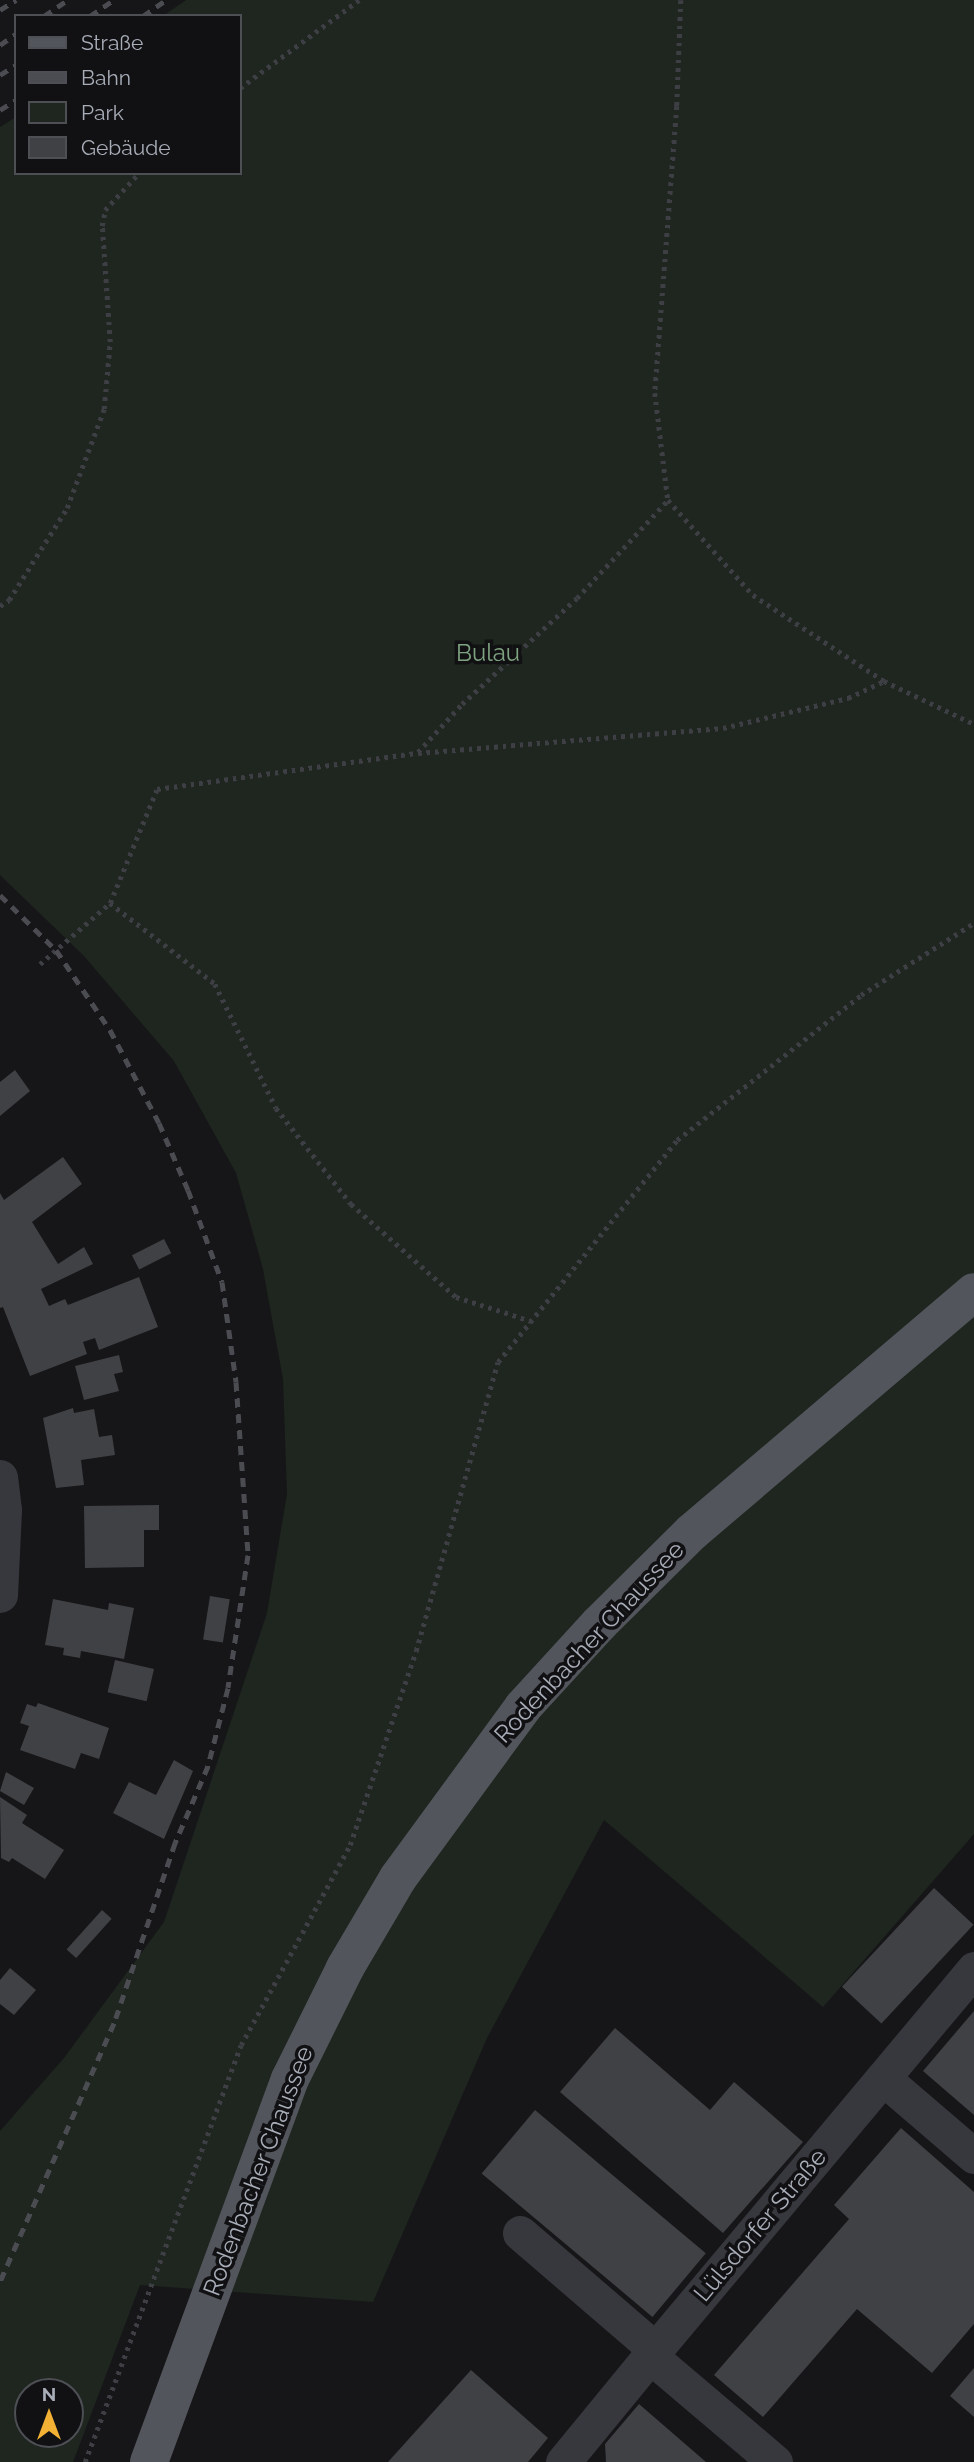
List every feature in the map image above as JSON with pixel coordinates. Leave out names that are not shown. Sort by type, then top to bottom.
[{"type":"main road","name":"Rodenbacher Chaussee","points":[[149,2462],[290,2079],[345,1968],[398,1878],[523,1707],[600,1624],[692,1532],[974,1292]]},
{"type":"street","points":[[0,1477],[5,1510],[0,1595]]},
{"type":"street","name":"Lülsdorfer Straße","points":[[564,2462],[974,1969]]},
{"type":"street","points":[[883,2078],[974,2156]]},
{"type":"street","points":[[520,2233],[775,2462]]},
{"type":"path","points":[[242,87],[359,0]]},
{"type":"path","points":[[681,0],[677,106],[655,393],[668,500],[753,595],[884,681],[974,724]]},
{"type":"path","points":[[0,606],[9,600],[67,509],[104,409],[110,342],[102,226],[105,210],[137,175]]},
{"type":"path","points":[[418,753],[462,704],[577,598],[668,500]]},
{"type":"path","points":[[40,964],[110,903],[157,789],[418,753],[723,728],[848,698],[884,681]]},
{"type":"path","points":[[110,903],[215,984],[276,1108],[351,1205],[456,1297],[531,1321]]},
{"type":"path","points":[[85,2462],[241,2045],[350,1845],[416,1651],[498,1362],[677,1140],[861,995],[974,923]]},
{"type":"green space","name":"Bulau","points":[[186,0],[974,0],[974,1834],[823,2007],[604,1820],[487,2038],[373,2302],[140,2285],[84,2433],[84,2378],[14,2378],[14,2448],[78,2448],[73,2462],[0,2462],[0,2131],[64,2058],[164,1922],[267,1613],[287,1494],[283,1379],[263,1269],[236,1173],[174,1061],[84,956],[0,875],[0,127],[14,118],[14,175],[242,175],[242,14],[166,14]]},
{"type":"building","points":[[15,1070],[30,1091],[0,1116],[0,1082]]},
{"type":"building","points":[[63,1157],[82,1184],[32,1222],[58,1264],[84,1247],[93,1264],[41,1289],[49,1306],[65,1299],[68,1305],[139,1277],[158,1327],[99,1350],[95,1338],[83,1342],[87,1354],[30,1376],[3,1307],[0,1308],[0,1193],[4,1200]]},
{"type":"building","points":[[164,1239],[171,1253],[139,1270],[132,1255]]},
{"type":"building","points":[[119,1355],[123,1372],[114,1374],[119,1391],[84,1400],[75,1366]]},
{"type":"building","points":[[73,1408],[74,1413],[94,1409],[99,1437],[112,1435],[115,1455],[81,1460],[84,1485],[56,1488],[43,1418]]},
{"type":"building","points":[[159,1505],[159,1530],[144,1530],[144,1567],[85,1568],[84,1506]]},
{"type":"building","points":[[210,1596],[230,1599],[223,1643],[203,1639]]},
{"type":"building","points":[[53,1599],[108,1610],[109,1603],[134,1608],[124,1659],[81,1651],[80,1658],[63,1655],[64,1648],[45,1645]]},
{"type":"building","points":[[115,1660],[154,1669],[147,1701],[108,1692]]},
{"type":"building","points":[[38,1703],[109,1728],[99,1759],[81,1753],[75,1769],[20,1750],[29,1726],[20,1723],[27,1704],[36,1707]]},
{"type":"building","points":[[174,1760],[193,1771],[164,1839],[113,1813],[129,1782],[156,1795]]},
{"type":"building","points":[[6,1772],[34,1788],[24,1805],[0,1791]]},
{"type":"building","points":[[0,1797],[27,1815],[22,1823],[64,1850],[45,1879],[12,1858],[9,1862],[1,1858]]},
{"type":"building","points":[[934,1888],[973,1925],[881,2024],[842,1987]]},
{"type":"building","points":[[102,1910],[112,1919],[76,1958],[67,1949]]},
{"type":"building","points":[[10,1968],[36,1990],[14,2015],[0,2004],[0,1980]]},
{"type":"building","points":[[974,2011],[974,2115],[923,2071]]},
{"type":"building","points":[[615,2028],[710,2110],[734,2082],[803,2142],[723,2233],[560,2092]]},
{"type":"building","points":[[535,2110],[706,2253],[652,2317],[482,2174]]},
{"type":"building","points":[[901,2128],[974,2192],[974,2324],[932,2373],[857,2309],[763,2417],[714,2375],[849,2219],[834,2205]]},
{"type":"building","points":[[974,2368],[974,2417],[950,2396]]},
{"type":"building","points":[[471,2370],[548,2438],[528,2462],[388,2462]]},
{"type":"building","points":[[639,2404],[706,2462],[606,2462],[605,2444]]},
{"type":"railway","points":[[0,10],[16,0]]},
{"type":"railway","points":[[47,14],[68,0]]},
{"type":"railway","points":[[93,14],[114,0]]},
{"type":"railway","points":[[146,14],[166,0]]},
{"type":"railway","points":[[0,45],[14,35]]},
{"type":"railway","points":[[0,75],[14,66]]},
{"type":"railway","points":[[0,110],[14,101]]},
{"type":"railway","points":[[0,895],[56,950],[110,1030],[159,1123],[188,1190],[222,1282],[236,1382],[248,1555],[228,1688],[208,1766],[175,1843],[114,2023],[0,2282]]}]
